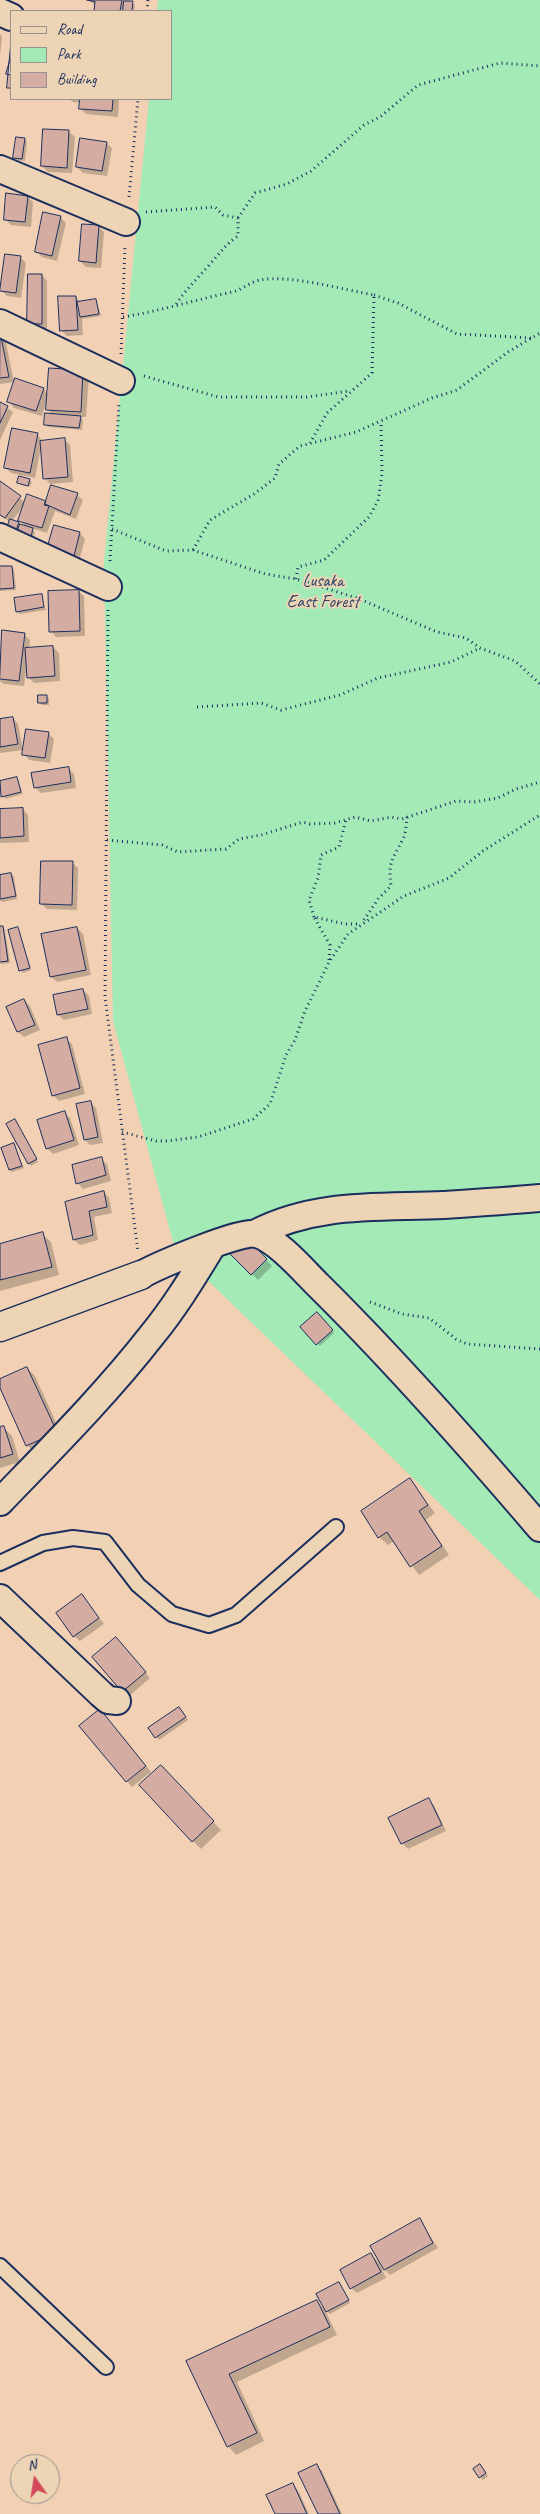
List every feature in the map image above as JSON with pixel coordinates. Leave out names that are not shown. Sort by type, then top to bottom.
[{"type":"street","points":[[0,168],[127,216]]},
{"type":"street","points":[[0,323],[121,375]]},
{"type":"street","points":[[0,537],[108,587]]},
{"type":"street","points":[[0,1327],[141,1275],[161,1264],[242,1233],[256,1233],[282,1220],[309,1213],[365,1207],[540,1198]]},
{"type":"street","points":[[256,1233],[268,1240],[328,1294],[381,1349],[540,1528]]},
{"type":"street","points":[[0,1502],[117,1378],[147,1342],[179,1299],[212,1246]]},
{"type":"street","points":[[0,1598],[100,1694],[108,1700],[117,1701]]},
{"type":"lane","points":[[0,1563],[43,1543],[73,1538],[105,1542],[138,1585],[172,1614],[209,1626],[236,1616],[336,1527]]},
{"type":"lane","points":[[0,2266],[106,2367]]},
{"type":"path","points":[[174,306],[186,288],[210,264],[223,247],[238,236],[238,218],[255,193],[287,184],[312,171],[364,125],[380,117],[418,85],[500,63],[540,66]]},
{"type":"path","points":[[138,100],[127,216],[121,375],[108,587],[105,996],[141,1275]]},
{"type":"path","points":[[127,216],[215,207],[223,215],[238,218]]},
{"type":"path","points":[[123,317],[234,292],[260,280],[297,280],[374,295],[398,303],[457,334],[534,338]]},
{"type":"path","points":[[310,443],[326,413],[372,373],[374,295]]},
{"type":"path","points":[[193,550],[210,520],[254,494],[275,478],[279,464],[300,446],[356,432],[432,398],[457,390],[508,352],[534,338],[540,332]]},
{"type":"path","points":[[121,375],[218,397],[306,397],[350,391]]},
{"type":"path","points":[[296,579],[298,567],[324,560],[369,517],[378,501],[382,474],[381,422]]},
{"type":"path","points":[[112,529],[166,551],[193,550],[265,574],[296,579],[357,598],[436,632],[466,638],[480,648],[514,661],[540,684]]},
{"type":"path","points":[[197,707],[260,703],[281,710],[340,695],[378,678],[451,662],[480,648]]},
{"type":"path","points":[[106,840],[162,845],[178,852],[226,849],[239,839],[261,835],[303,822],[310,824],[335,823],[355,817],[371,821],[391,817],[402,819],[456,801],[474,802],[498,798],[516,789],[540,782]]},
{"type":"path","points":[[122,1132],[156,1141],[198,1138],[253,1119],[270,1104],[286,1055],[329,962],[348,934],[360,924],[404,896],[449,878],[483,851],[540,815]]},
{"type":"path","points":[[360,924],[391,886],[389,873],[392,855],[403,839],[407,817]]},
{"type":"path","points":[[329,962],[330,945],[314,917],[309,900],[318,878],[321,854],[339,847],[346,820]]},
{"type":"path","points":[[314,917],[345,924],[360,924]]},
{"type":"path","points":[[328,1294],[355,1297],[402,1314],[429,1318],[456,1339],[467,1344],[540,1349]]},
{"type":"green space","name":"Lusaka East Forest","points":[[158,0],[540,0],[540,1600],[175,1249],[113,1021],[104,561],[149,100],[172,100],[172,10],[157,10]]},
{"type":"building","points":[[87,0],[122,0],[120,10],[94,10],[95,2]]},
{"type":"building","points":[[124,1],[133,1],[132,10],[123,10]]},
{"type":"building","points":[[10,54],[10,88],[7,88]]},
{"type":"building","points":[[10,60],[10,75],[6,74]]},
{"type":"building","points":[[80,100],[113,100],[112,111],[79,109]]},
{"type":"building","points":[[43,129],[69,130],[67,168],[41,166]]},
{"type":"building","points":[[16,137],[25,138],[22,159],[13,158]]},
{"type":"building","points":[[80,138],[107,142],[102,171],[76,167]]},
{"type":"building","points":[[6,193],[28,196],[25,222],[4,220]]},
{"type":"building","points":[[43,212],[61,216],[52,256],[35,252]]},
{"type":"building","points":[[82,224],[99,225],[96,263],[79,261]]},
{"type":"building","points":[[5,254],[21,256],[16,293],[0,291]]},
{"type":"building","points":[[28,274],[42,274],[42,324],[27,324]]},
{"type":"building","points":[[58,296],[76,296],[78,330],[60,331]]},
{"type":"building","points":[[96,299],[99,314],[80,317],[77,302]]},
{"type":"building","points":[[0,332],[9,377],[0,378]]},
{"type":"building","points":[[49,368],[83,370],[81,412],[46,410]]},
{"type":"building","points":[[15,378],[44,388],[36,411],[7,402]]},
{"type":"building","points":[[0,402],[8,406],[0,423]]},
{"type":"building","points":[[45,413],[81,416],[79,428],[44,425]]},
{"type":"building","points":[[12,428],[38,433],[30,473],[4,468]]},
{"type":"building","points":[[65,438],[68,477],[43,479],[40,441]]},
{"type":"building","points":[[19,476],[30,479],[28,486],[17,483]]},
{"type":"building","points":[[0,481],[21,496],[5,518],[0,515]]},
{"type":"building","points":[[51,485],[78,493],[70,515],[45,504]]},
{"type":"building","points":[[27,494],[46,501],[44,505],[49,506],[42,528],[18,521]]},
{"type":"building","points":[[10,519],[19,522],[15,533],[6,531]]},
{"type":"building","points":[[20,524],[33,528],[31,537],[17,533]]},
{"type":"building","points":[[54,525],[80,532],[74,556],[47,549]]},
{"type":"building","points":[[0,566],[12,566],[14,588],[0,589]]},
{"type":"building","points":[[79,590],[80,631],[49,632],[48,591]]},
{"type":"building","points":[[42,594],[44,607],[16,612],[14,598]]},
{"type":"building","points":[[2,630],[25,633],[19,681],[0,679]]},
{"type":"building","points":[[53,646],[55,676],[27,678],[25,648]]},
{"type":"building","points":[[38,695],[47,695],[47,703],[38,703]]},
{"type":"building","points":[[13,717],[18,744],[0,747],[0,719]]},
{"type":"building","points":[[26,729],[49,732],[45,758],[22,755]]},
{"type":"building","points":[[69,767],[71,782],[34,788],[31,773]]},
{"type":"building","points":[[17,777],[21,792],[1,797],[0,781]]},
{"type":"building","points":[[23,808],[24,836],[0,838],[0,809]]},
{"type":"building","points":[[41,861],[73,861],[72,905],[40,904]]},
{"type":"building","points":[[11,873],[16,896],[0,899],[0,875]]},
{"type":"building","points":[[0,926],[3,926],[8,961],[0,962]]},
{"type":"building","points":[[18,927],[30,968],[19,971],[8,930]]},
{"type":"building","points":[[77,927],[86,970],[50,977],[41,934]]},
{"type":"building","points":[[83,989],[88,1009],[57,1015],[53,995]]},
{"type":"building","points":[[24,999],[35,1025],[17,1032],[6,1007]]},
{"type":"building","points":[[67,1037],[80,1088],[52,1096],[38,1045]]},
{"type":"building","points":[[91,1101],[98,1137],[84,1140],[76,1104]]},
{"type":"building","points":[[65,1111],[74,1140],[46,1149],[37,1120]]},
{"type":"building","points":[[15,1119],[37,1159],[28,1164],[6,1124]]},
{"type":"building","points":[[14,1143],[22,1166],[9,1170],[1,1148]]},
{"type":"building","points":[[102,1157],[106,1175],[76,1184],[72,1165]]},
{"type":"building","points":[[104,1191],[107,1207],[89,1211],[93,1235],[73,1240],[65,1202]]},
{"type":"building","points":[[43,1232],[52,1267],[0,1280],[0,1244]]},
{"type":"building","points":[[245,1236],[267,1259],[251,1275],[228,1252]]},
{"type":"building","points":[[317,1312],[333,1330],[316,1345],[300,1327]]},
{"type":"building","points":[[27,1367],[57,1432],[26,1446],[0,1388],[0,1379]]},
{"type":"building","points":[[4,1426],[13,1454],[0,1458],[0,1427]]},
{"type":"building","points":[[410,1478],[428,1505],[419,1511],[442,1546],[410,1567],[387,1532],[378,1538],[361,1511]]},
{"type":"building","points":[[82,1594],[99,1618],[73,1637],[56,1613]]},
{"type":"building","points":[[116,1637],[146,1672],[122,1692],[92,1657]]},
{"type":"building","points":[[179,1707],[186,1717],[155,1738],[148,1728]]},
{"type":"building","points":[[100,1709],[146,1766],[126,1782],[79,1726]]},
{"type":"building","points":[[161,1765],[214,1821],[192,1842],[139,1785]]},
{"type":"building","points":[[429,1798],[442,1825],[401,1844],[388,1818]]},
{"type":"building","points":[[420,2218],[433,2243],[384,2270],[370,2246]]},
{"type":"building","points":[[371,2253],[381,2272],[350,2289],[340,2270]]},
{"type":"building","points":[[339,2282],[349,2300],[326,2312],[316,2294]]},
{"type":"building","points":[[317,2300],[330,2327],[229,2374],[257,2433],[227,2447],[186,2361]]},
{"type":"building","points":[[317,2464],[340,2514],[318,2514],[298,2473]]},
{"type":"building","points":[[480,2464],[486,2473],[479,2478],[473,2469]]},
{"type":"building","points":[[293,2483],[307,2514],[275,2514],[266,2495]]}]
